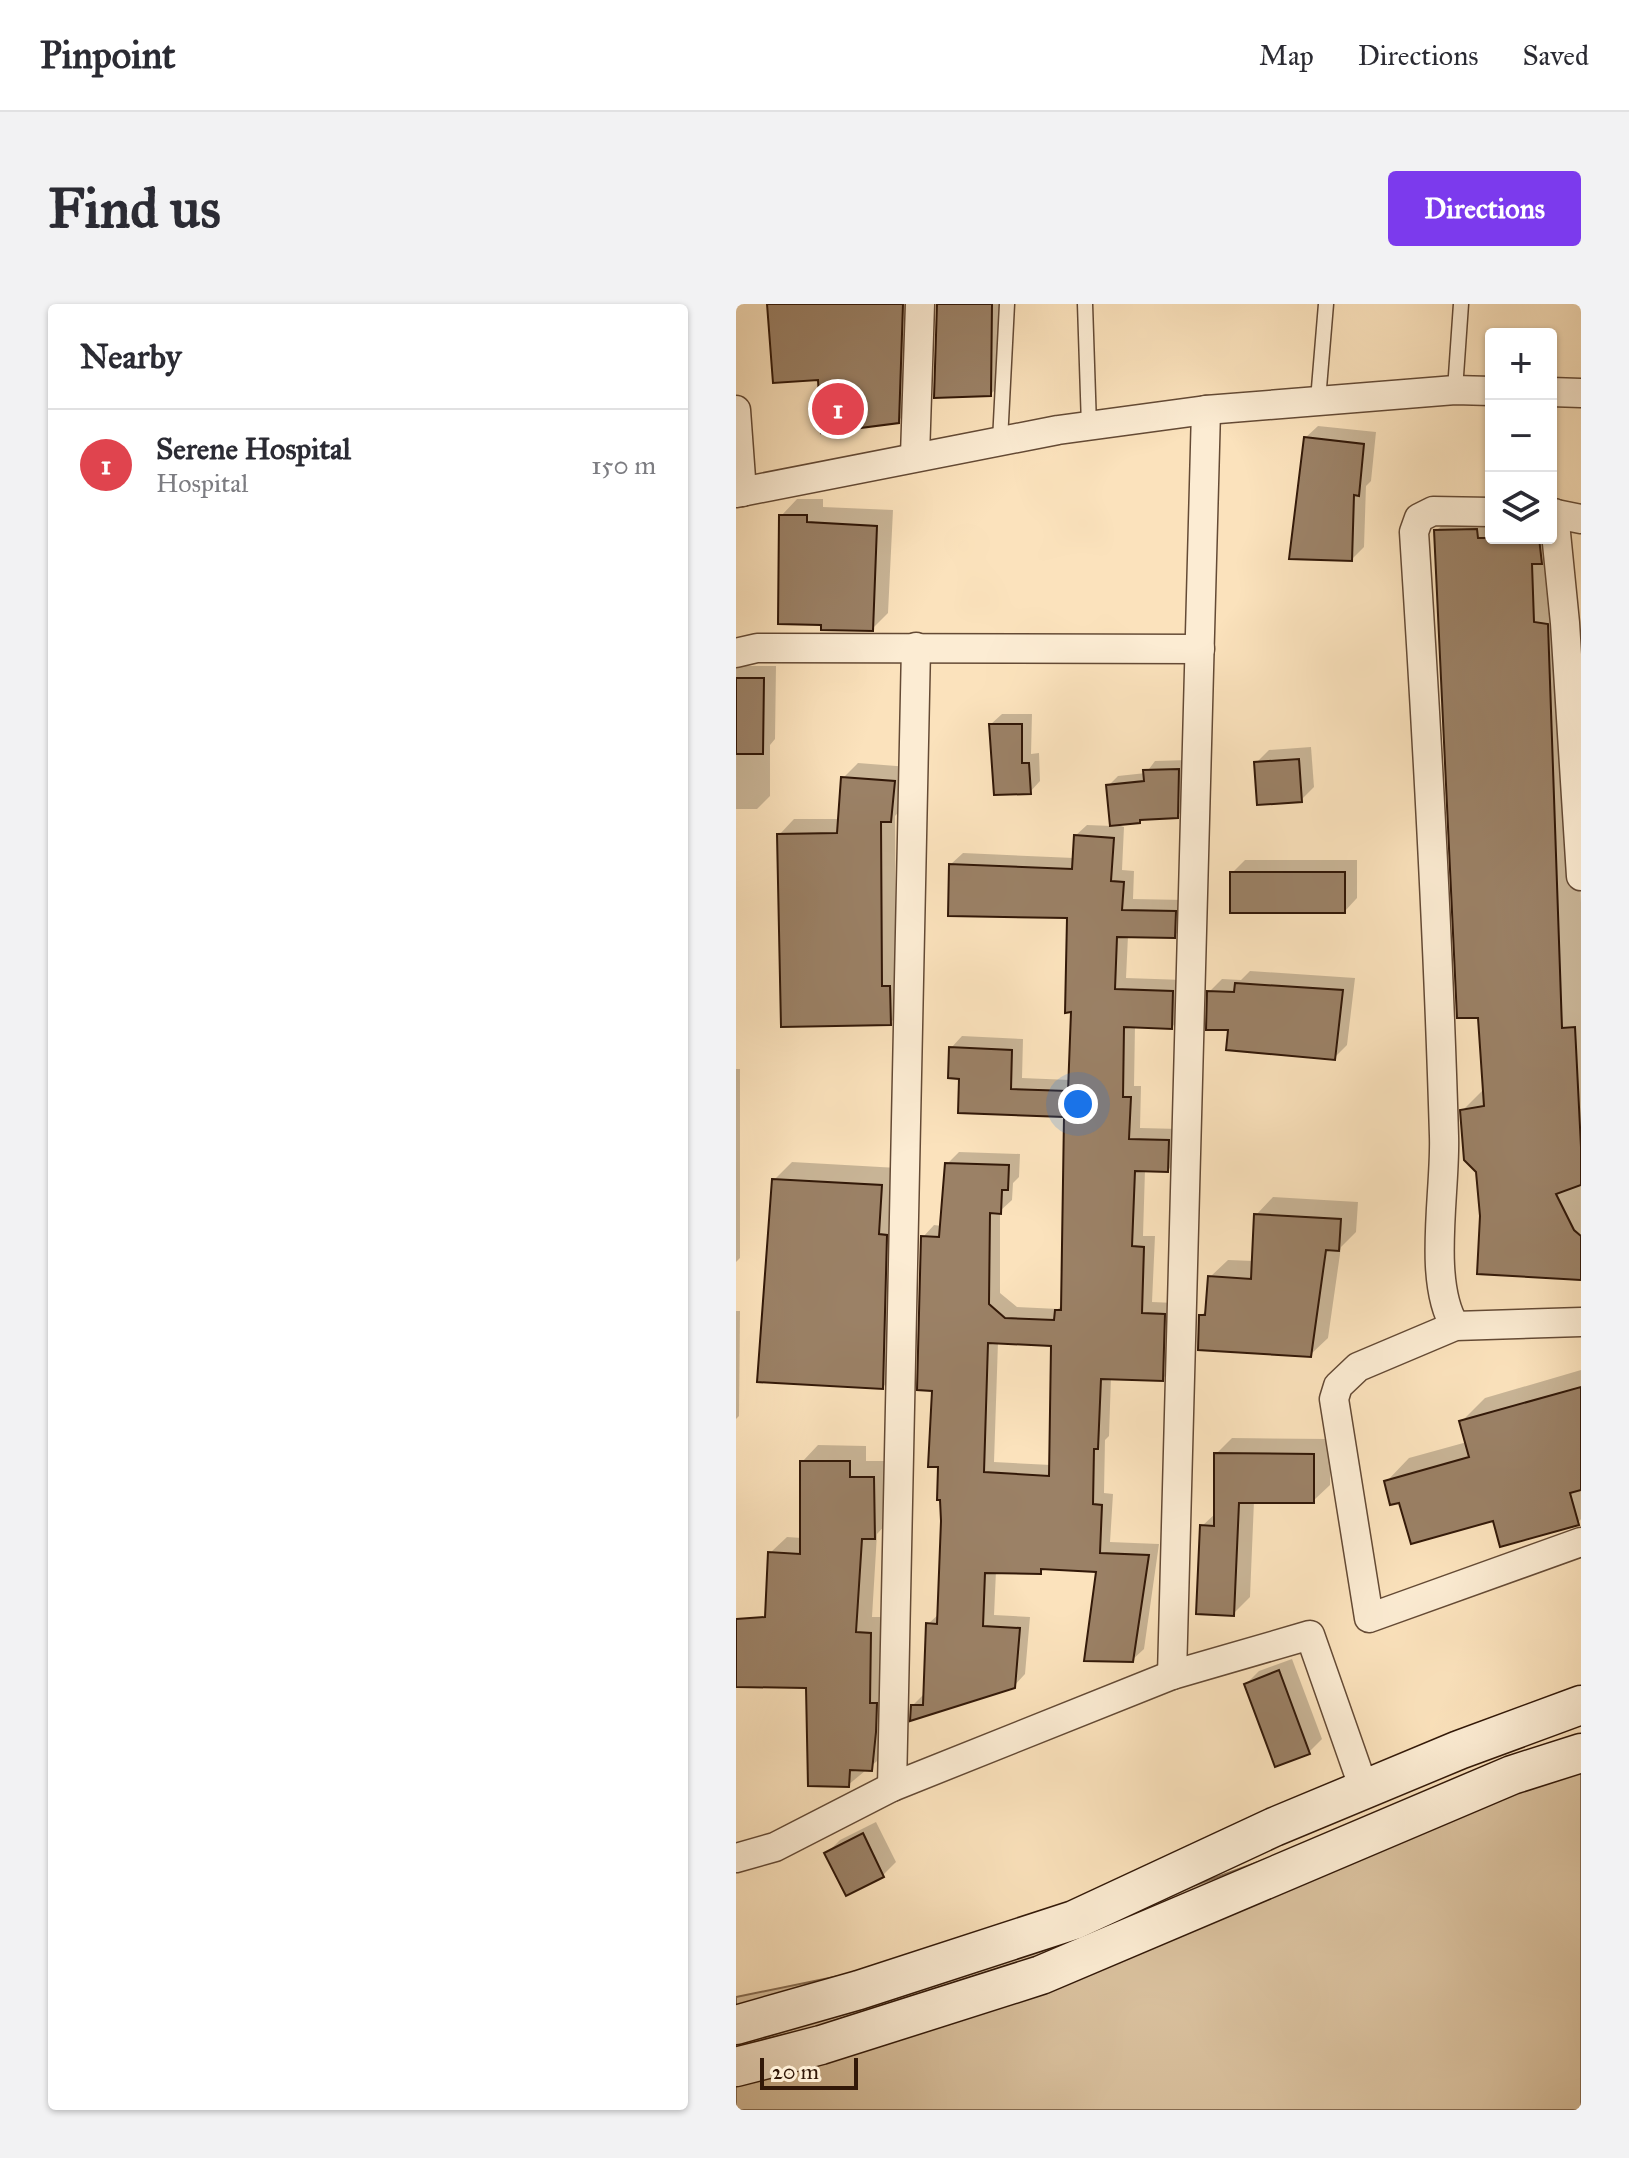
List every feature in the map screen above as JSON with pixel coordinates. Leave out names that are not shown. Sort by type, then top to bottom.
[{"type":"street","points":[[915,456],[920,304]]},
{"type":"street","points":[[736,410],[739,493],[915,456],[1089,426],[1206,410],[1318,400],[1455,390],[1485,391]]},
{"type":"street","points":[[1557,392],[1581,393]]},
{"type":"street","points":[[1172,1675],[1206,410]]},
{"type":"street","points":[[1455,1326],[1445,1310],[1441,1282],[1444,1140],[1430,796],[1414,532],[1419,518],[1433,511],[1485,512]]},
{"type":"street","points":[[1557,514],[1581,519]]},
{"type":"street","points":[[1556,544],[1565,623],[1581,876]]},
{"type":"street","points":[[892,1787],[916,647]]},
{"type":"street","points":[[736,653],[757,648],[1200,649]]},
{"type":"street","points":[[1581,1322],[1455,1326],[1358,1367],[1338,1386],[1334,1399],[1369,1618],[1581,1542]]},
{"type":"street","points":[[736,1858],[775,1847],[892,1787],[1172,1675],[1310,1635],[1364,1789]]},
{"type":"street","points":[[736,2025],[859,1990],[1074,1920],[1274,1827],[1581,1705]]},
{"type":"street","points":[[736,2067],[821,2045],[1041,1975],[1512,1775],[1581,1753]]},
{"type":"lane","points":[[1000,441],[1007,304]]},
{"type":"lane","points":[[1085,304],[1089,426]]},
{"type":"lane","points":[[1318,400],[1326,304]]},
{"type":"lane","points":[[1455,390],[1461,304]]},
{"type":"shaded area","points":[[1581,1743],[1581,2110],[736,2110],[736,1997],[1087,1925]]},
{"type":"building","points":[[767,304],[903,304],[899,423],[821,433],[818,380],[773,383]]},
{"type":"building","points":[[937,304],[992,304],[991,396],[934,398]]},
{"type":"building","points":[[1304,437],[1364,444],[1359,496],[1354,495],[1352,561],[1289,559]]},
{"type":"building","points":[[779,515],[807,515],[807,522],[877,526],[873,631],[821,630],[821,625],[778,624]]},
{"type":"building","points":[[1477,529],[1478,538],[1485,538],[1485,544],[1540,544],[1542,564],[1532,564],[1534,622],[1548,624],[1562,1028],[1575,1027],[1581,1147],[1581,1185],[1556,1194],[1574,1230],[1581,1236],[1581,1280],[1477,1274],[1480,1216],[1476,1172],[1464,1160],[1460,1110],[1484,1106],[1478,1018],[1457,1018],[1434,530]]},
{"type":"building","points":[[736,678],[764,678],[763,754],[736,754]]},
{"type":"building","points":[[989,724],[1022,724],[1022,763],[1029,763],[1031,794],[994,795]]},
{"type":"building","points":[[1299,759],[1302,802],[1257,805],[1254,762]]},
{"type":"building","points":[[1179,769],[1178,818],[1140,820],[1140,823],[1110,826],[1106,785],[1144,781],[1143,770]]},
{"type":"building","points":[[841,777],[895,781],[891,822],[881,822],[882,986],[890,986],[891,1025],[781,1027],[777,834],[837,833]]},
{"type":"building","points":[[1074,835],[1114,838],[1111,881],[1124,882],[1122,910],[1176,911],[1175,938],[1117,937],[1115,989],[1173,991],[1172,1029],[1124,1027],[1123,1097],[1131,1097],[1129,1139],[1169,1140],[1168,1172],[1135,1171],[1132,1246],[1144,1247],[1142,1313],[1165,1314],[1163,1381],[1101,1379],[1098,1449],[1094,1449],[1093,1504],[1102,1505],[1100,1553],[1149,1555],[1133,1662],[1084,1661],[1096,1572],[1041,1569],[1041,1574],[985,1573],[983,1626],[1020,1628],[1015,1688],[910,1721],[911,1705],[923,1705],[926,1623],[937,1624],[941,1521],[940,1500],[937,1500],[938,1467],[928,1467],[932,1391],[917,1390],[921,1236],[939,1237],[945,1163],[1009,1165],[1008,1190],[1002,1190],[1001,1214],[990,1213],[989,1304],[1005,1318],[1054,1320],[1055,1310],[1061,1310],[1064,1117],[958,1113],[959,1079],[948,1078],[949,1047],[1012,1050],[1011,1089],[1068,1091],[1071,1012],[1065,1013],[1067,918],[948,916],[949,864],[1072,869]],"holes":[[[988,1343],[1051,1346],[1049,1476],[984,1472]]]},
{"type":"building","points":[[1230,872],[1345,872],[1345,913],[1230,913]]},
{"type":"building","points":[[1235,983],[1343,990],[1335,1060],[1226,1050],[1228,1030],[1206,1030],[1207,991],[1234,992]]},
{"type":"building","points":[[772,1179],[882,1185],[879,1234],[887,1235],[883,1389],[757,1382]]},
{"type":"building","points":[[1254,1214],[1341,1219],[1339,1251],[1326,1250],[1311,1357],[1198,1350],[1199,1315],[1205,1315],[1208,1276],[1251,1279]]},
{"type":"building","points":[[1581,1387],[1581,1490],[1570,1493],[1579,1525],[1500,1547],[1493,1521],[1411,1544],[1399,1503],[1390,1505],[1384,1481],[1469,1457],[1459,1421]]},
{"type":"building","points":[[1214,1453],[1314,1454],[1314,1503],[1239,1503],[1234,1616],[1196,1614],[1200,1525],[1214,1526]]},
{"type":"building","points":[[800,1461],[850,1461],[850,1477],[874,1477],[875,1539],[862,1539],[856,1632],[871,1633],[870,1703],[877,1703],[876,1732],[872,1771],[850,1770],[849,1787],[808,1786],[806,1688],[736,1687],[736,1619],[765,1617],[768,1552],[800,1554]]},
{"type":"building","points":[[1279,1670],[1310,1754],[1275,1767],[1244,1684]]},
{"type":"building","points":[[863,1833],[884,1877],[846,1896],[824,1853]]},
{"type":"place","name":"Serene Hospital","points":[[838,409]]}]
